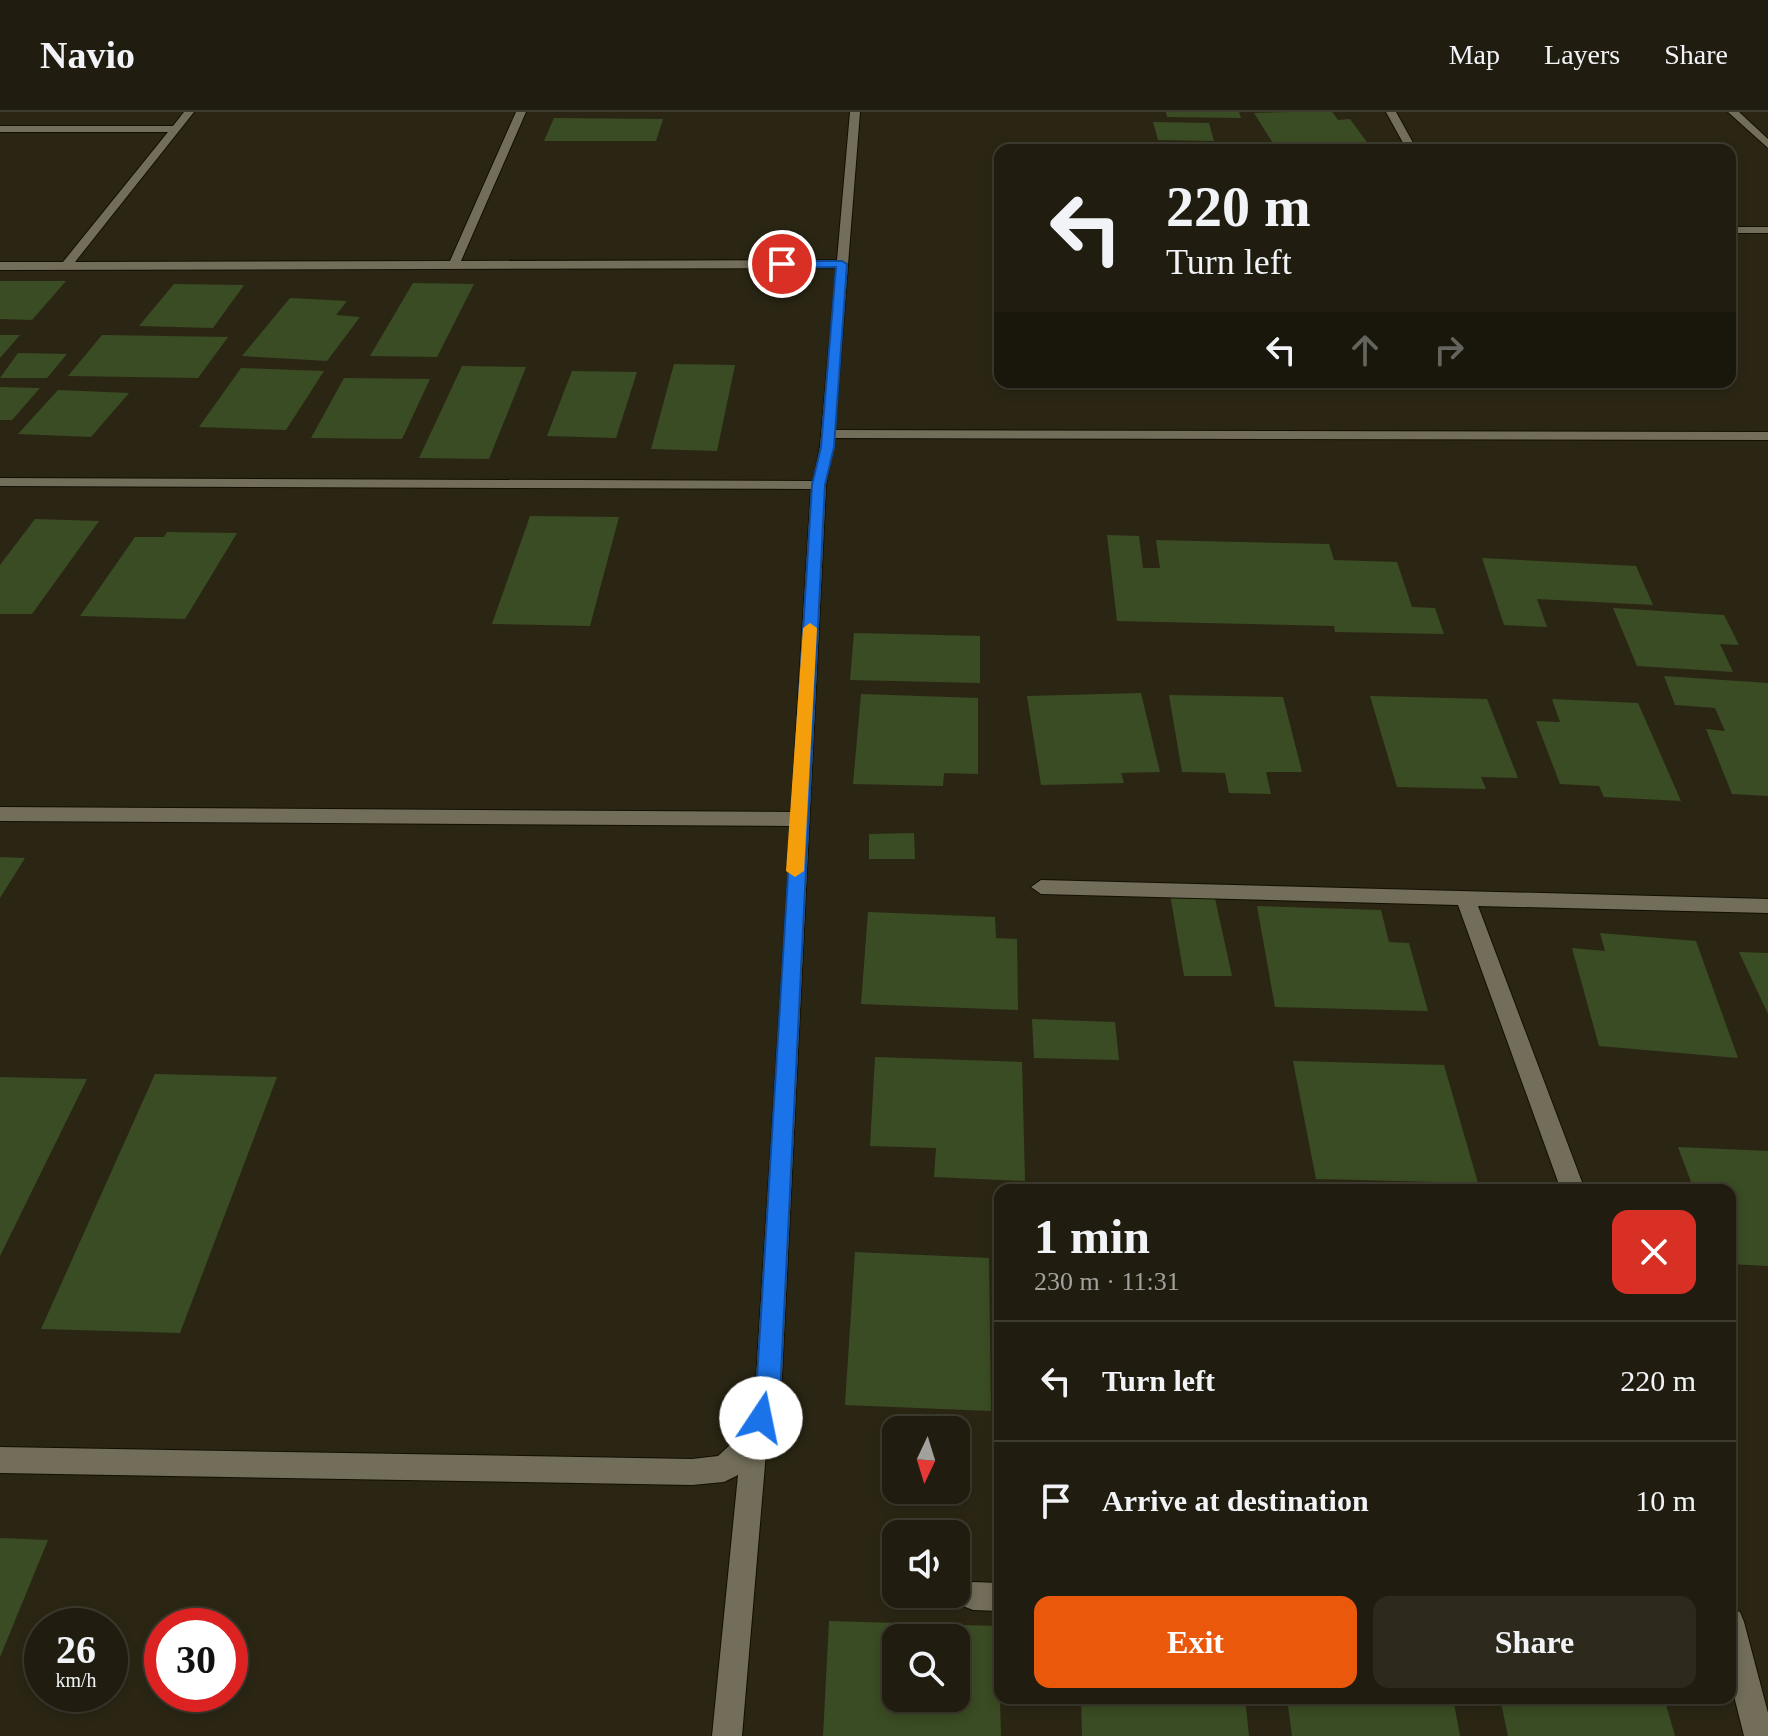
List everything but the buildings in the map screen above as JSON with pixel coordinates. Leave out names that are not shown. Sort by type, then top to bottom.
[{"type":"street","points":[[66,266],[189,112]]},
{"type":"street","points":[[453,267],[521,112]]},
{"type":"street","points":[[727,1736],[754,1441],[768,1395],[819,485],[828,434],[855,112]]},
{"type":"street","points":[[1391,112],[1409,144]]},
{"type":"street","points":[[1733,112],[1768,145]]},
{"type":"street","points":[[0,129],[174,129]]},
{"type":"street","points":[[1736,230],[1768,230]]},
{"type":"street","points":[[0,266],[842,264]]},
{"type":"street","points":[[828,434],[1768,436]]},
{"type":"street","points":[[0,482],[819,485]]},
{"type":"street","points":[[0,814],[798,819]]},
{"type":"street","points":[[1041,887],[1768,906]]},
{"type":"street","points":[[1465,898],[1571,1184]]},
{"type":"street","points":[[0,1460],[692,1472],[724,1469],[754,1441]]},
{"type":"street","points":[[1736,1646],[1759,1736]]},
{"type":"slow traffic","points":[[795,871],[810,628]]},
{"type":"route","points":[[761,1418],[768,1395],[819,485],[827,447],[842,264],[782,264]]}]
